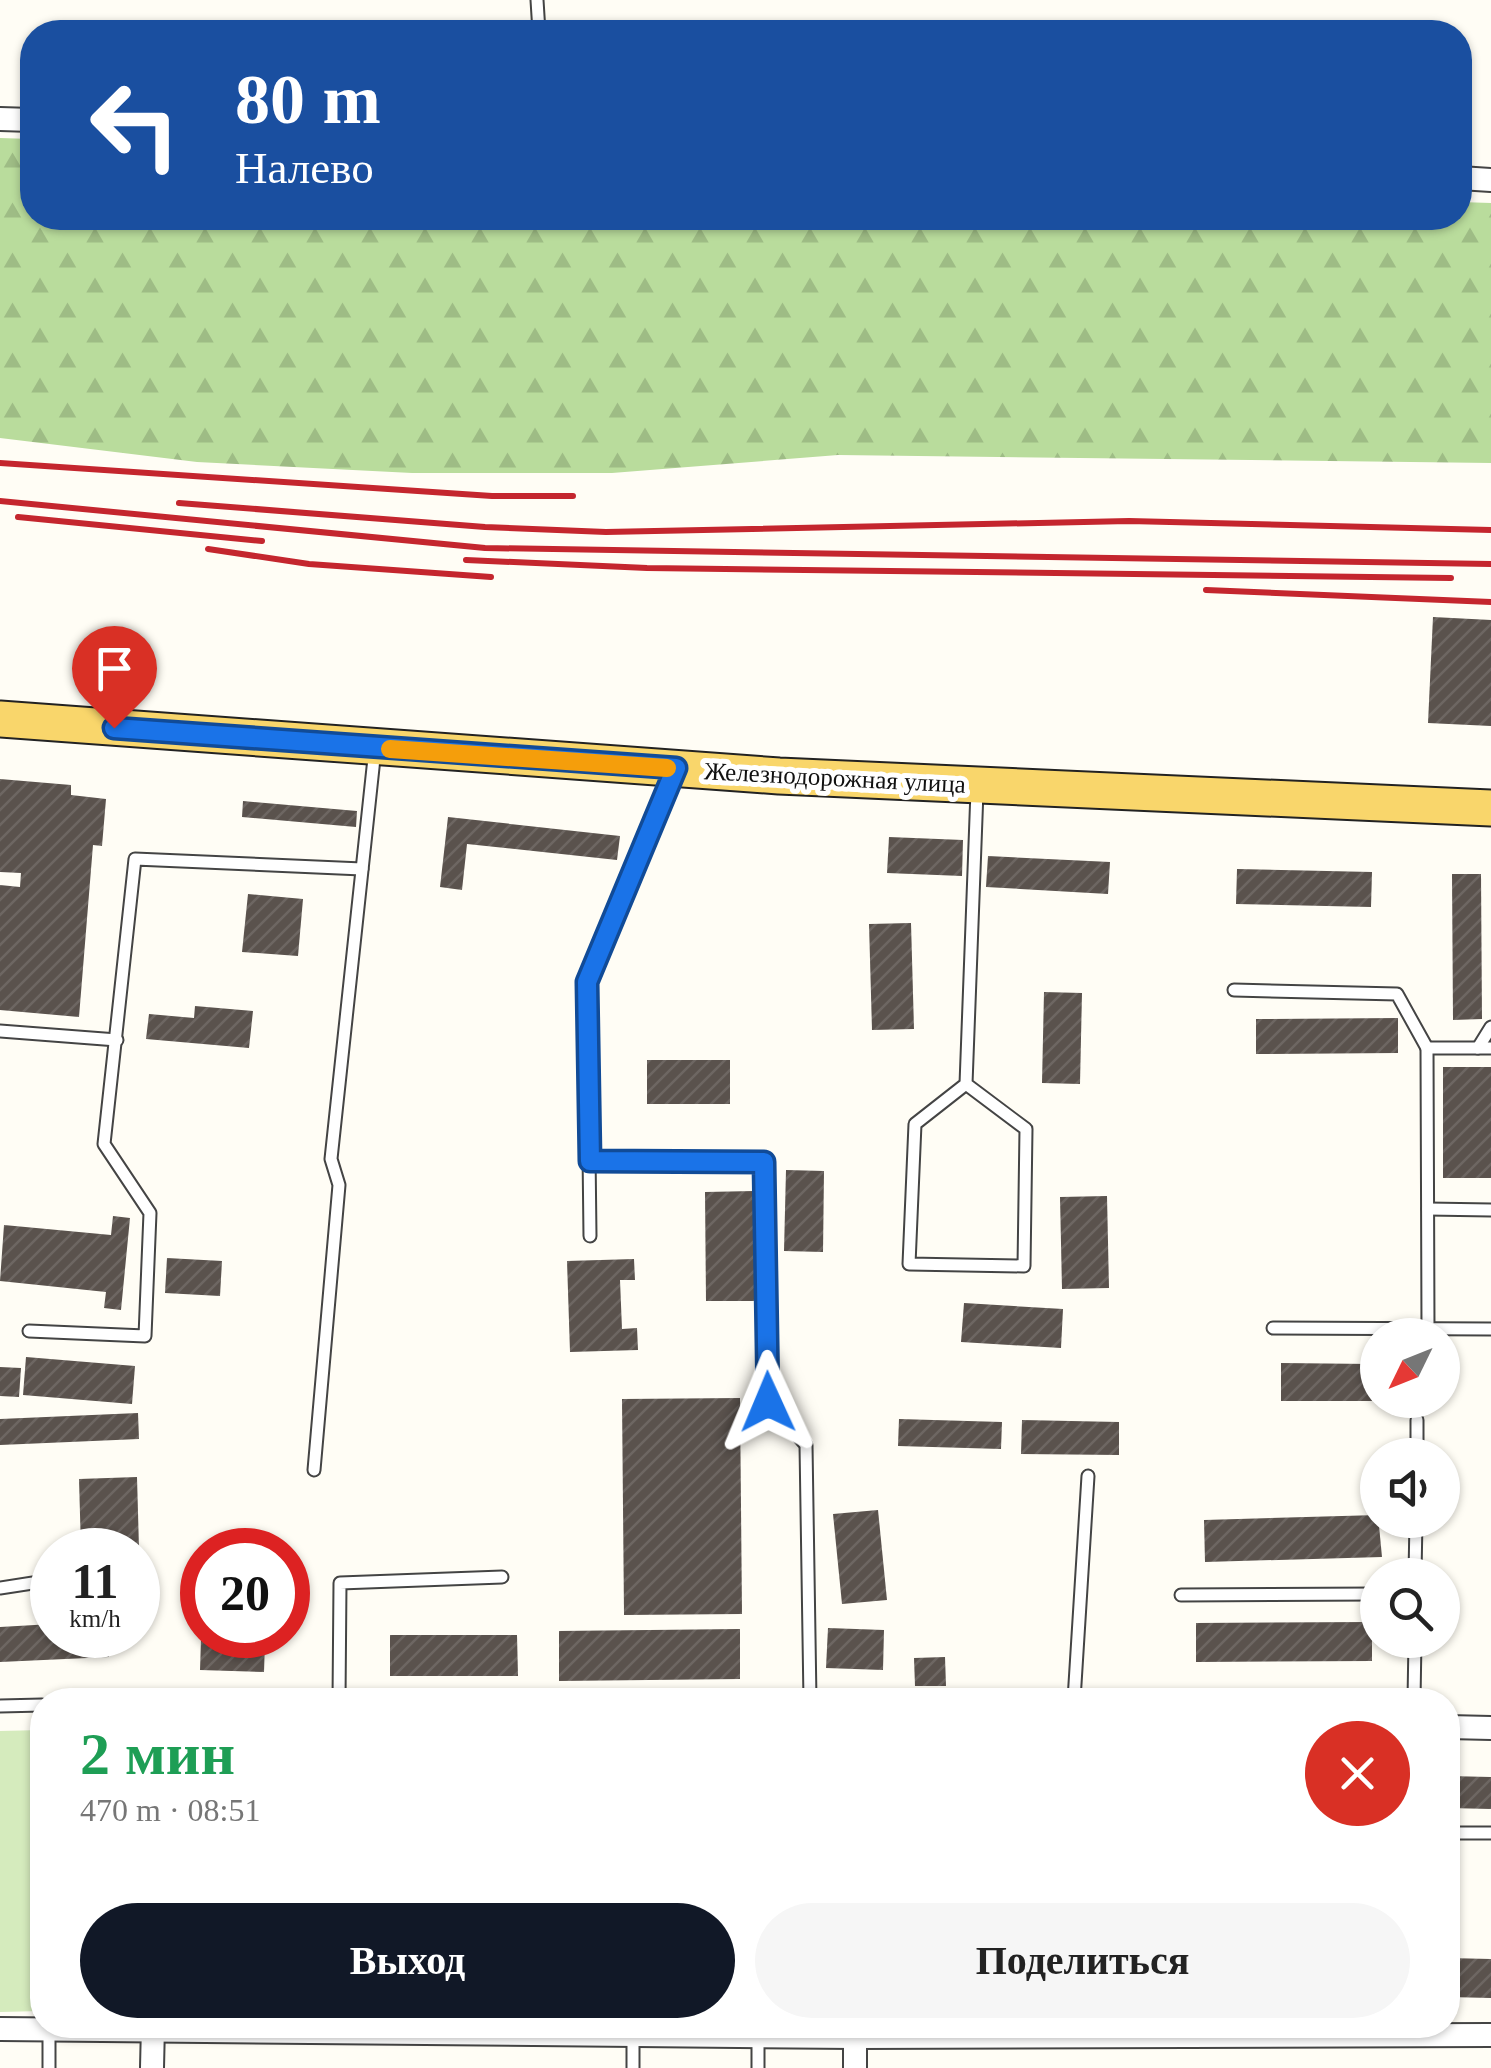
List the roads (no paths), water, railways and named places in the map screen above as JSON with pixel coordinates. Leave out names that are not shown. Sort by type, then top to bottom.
[{"type":"main road","name":"Железнодорожная улица","points":[[0,719],[676,768],[1491,808]]},
{"type":"street","points":[[1460,1727],[1491,1728]]},
{"type":"street","points":[[0,2030],[30,2030]]},
{"type":"street","points":[[1460,2035],[1491,2035]]},
{"type":"street","points":[[152,2068],[153,2038]]},
{"type":"street","points":[[855,2038],[855,2068]]},
{"type":"lane","points":[[314,1470],[339,1185],[331,1158],[375,748]]},
{"type":"lane","points":[[590,1236],[587,982],[676,768]]},
{"type":"lane","points":[[966,1084],[1026,1129],[1024,1266],[909,1264],[915,1124],[966,1084],[977,785]]},
{"type":"lane","points":[[29,1332],[145,1336],[150,1213],[104,1144],[135,860],[362,870]]},
{"type":"lane","points":[[1234,990],[1397,994],[1426,1048],[1428,1318]]},
{"type":"lane","points":[[1426,1048],[1485,1048],[1491,1027]]},
{"type":"lane","points":[[0,1031],[117,1040]]},
{"type":"lane","points":[[590,1161],[764,1162],[768,1402],[806,1445],[810,1688]]},
{"type":"lane","points":[[1428,1209],[1491,1210]]},
{"type":"lane","points":[[1274,1328],[1360,1328]]},
{"type":"lane","points":[[1460,1329],[1491,1329]]},
{"type":"lane","points":[[1417,1420],[1417,1438]]},
{"type":"lane","points":[[1075,1688],[1088,1476]]},
{"type":"lane","points":[[339,1688],[340,1582],[502,1577]]},
{"type":"lane","points":[[0,1588],[30,1583]]},
{"type":"lane","points":[[1181,1594],[1360,1594]]},
{"type":"lane","points":[[1414,1688],[1415,1658]]},
{"type":"lane","points":[[0,1706],[30,1705]]},
{"type":"lane","points":[[1460,1833],[1491,1833]]},
{"type":"lane","points":[[49,2038],[50,2068]]},
{"type":"lane","points":[[633,2068],[634,2038]]},
{"type":"lane","points":[[758,2038],[758,2068]]},
{"type":"railway","points":[[0,463],[492,496],[573,496]]},
{"type":"railway","points":[[0,501],[485,548],[1491,564]]},
{"type":"railway","points":[[179,503],[485,527],[606,532],[1129,521],[1491,530]]},
{"type":"railway","points":[[18,517],[262,541]]},
{"type":"railway","points":[[208,549],[309,564],[491,577]]},
{"type":"railway","points":[[466,560],[647,568],[1451,578]]},
{"type":"railway","points":[[1206,590],[1491,602]]}]
